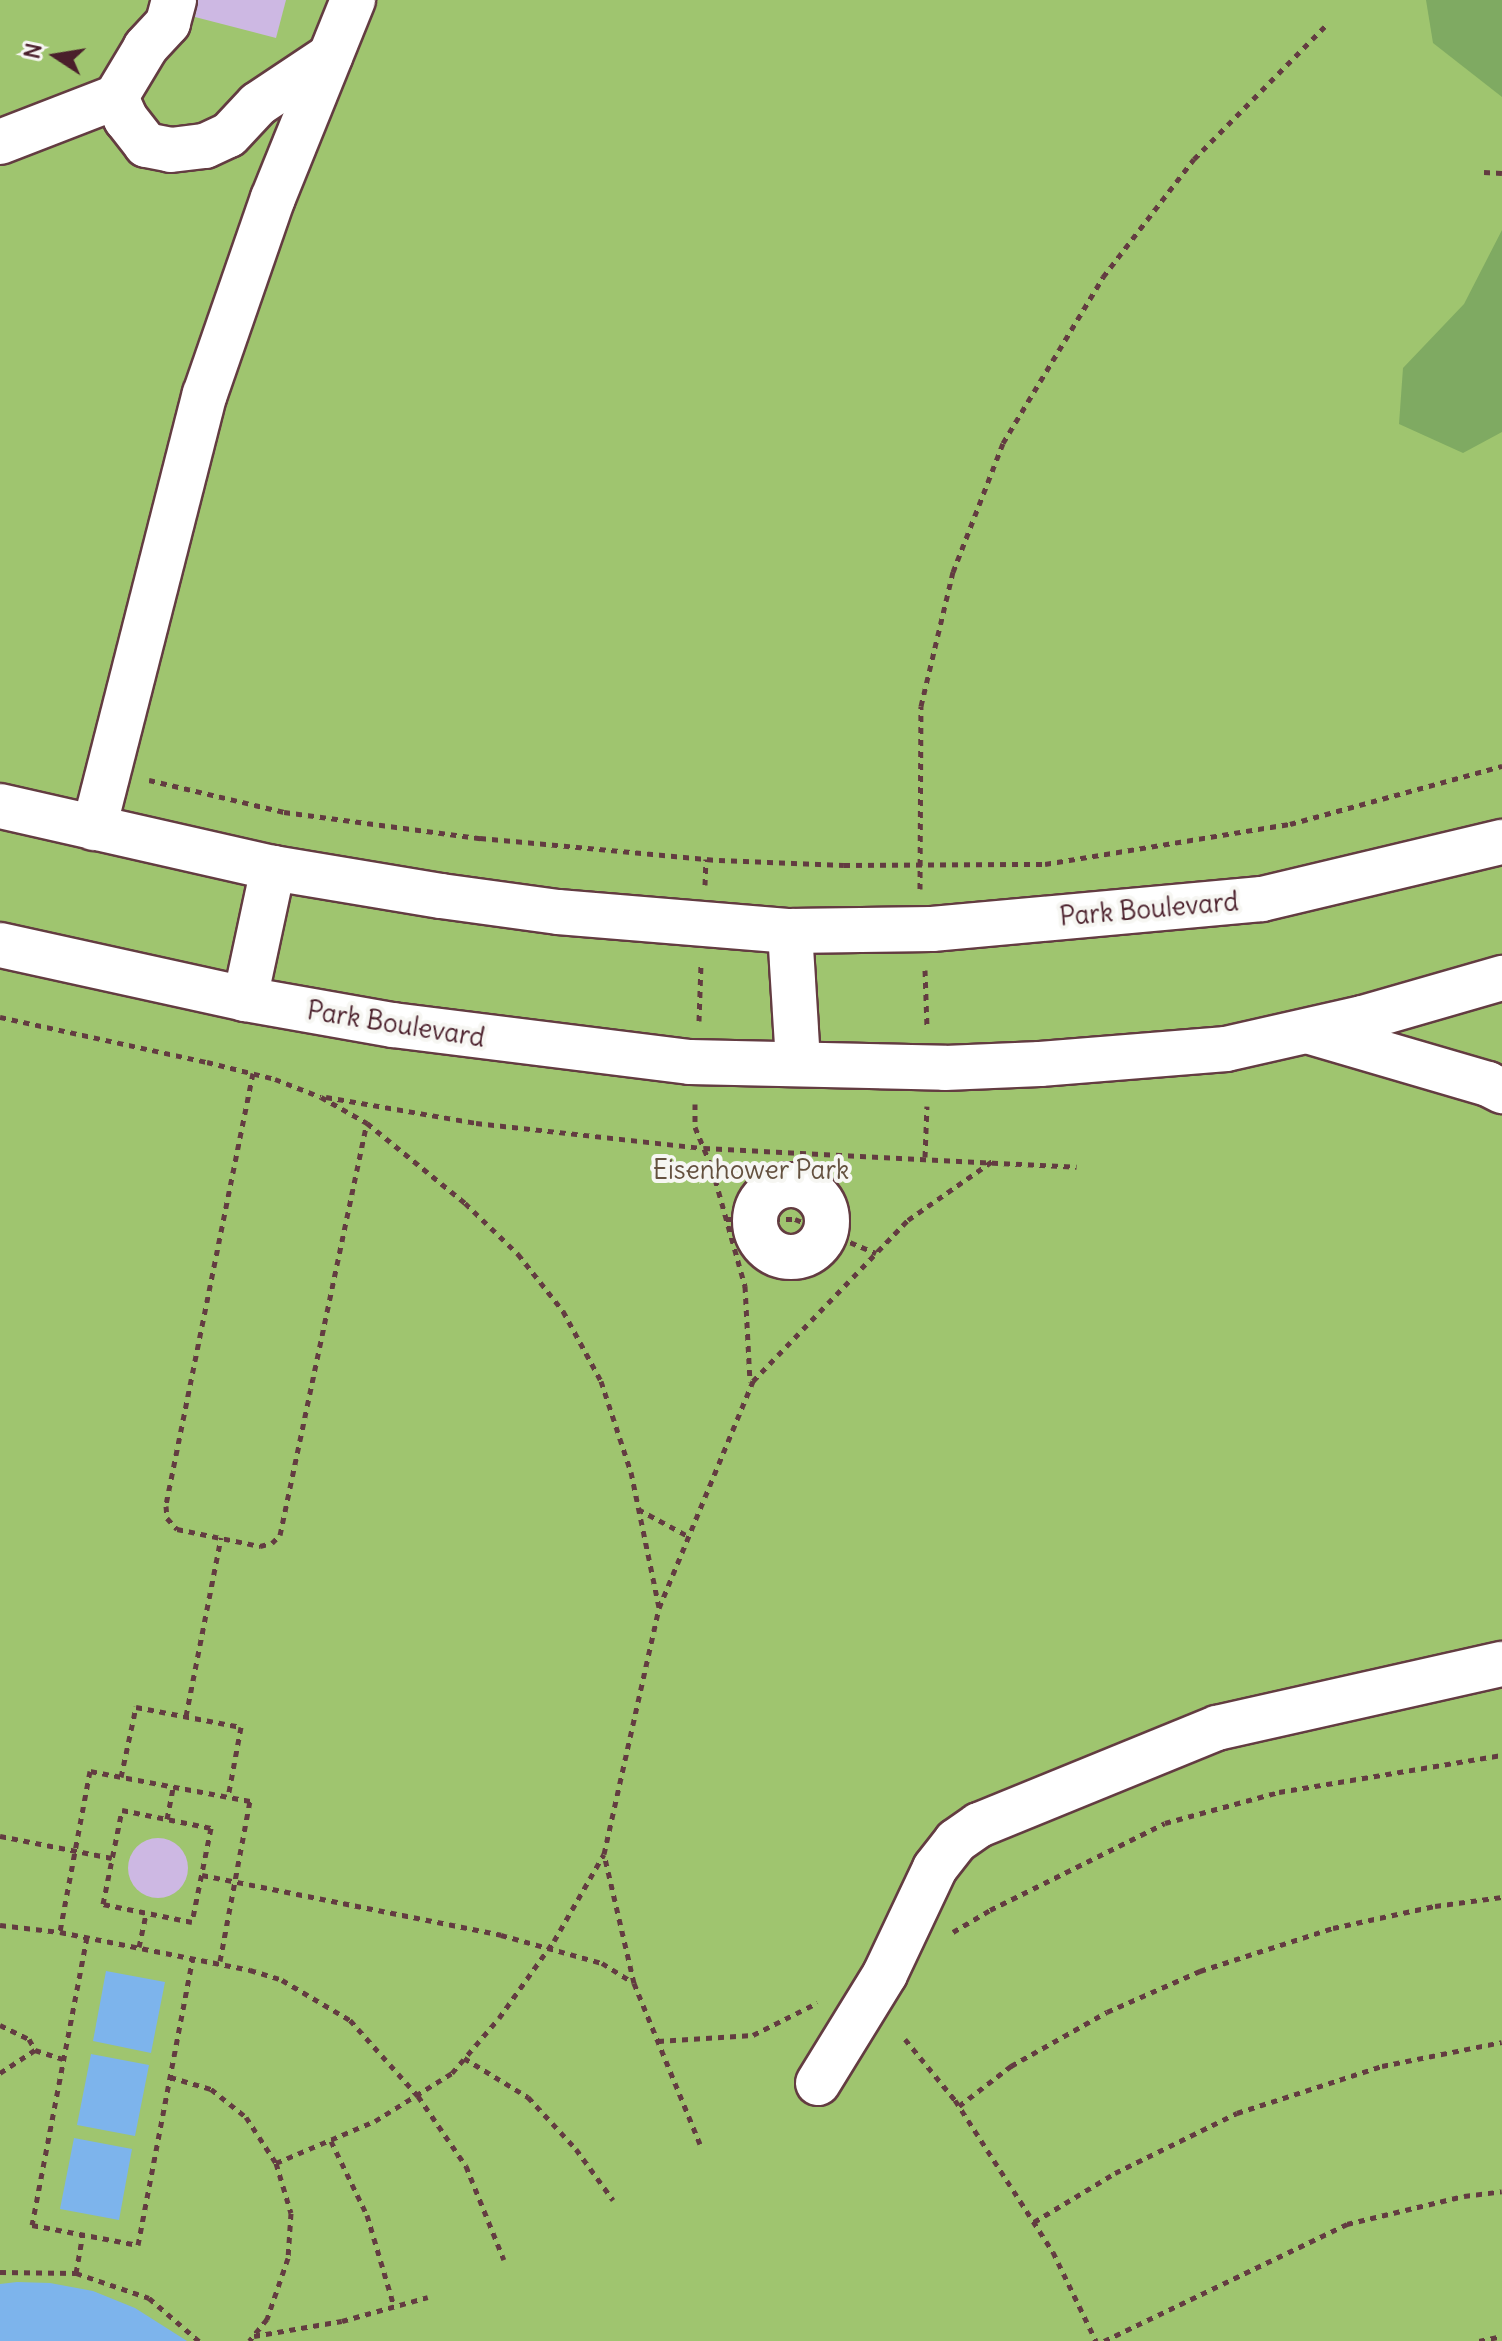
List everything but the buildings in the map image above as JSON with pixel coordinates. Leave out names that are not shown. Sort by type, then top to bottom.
[{"type":"street","points":[[0,142],[116,97],[146,47],[168,23],[174,0]]},
{"type":"street","points":[[94,828],[205,394],[273,198],[353,0]]},
{"type":"street","points":[[116,97],[126,119],[146,145],[171,150],[205,146],[229,135],[258,104],[330,56]]},
{"type":"street","name":"Park Boulevard","points":[[3,817],[94,828],[273,868],[558,912],[790,931],[924,930],[1262,899],[1502,842]]},
{"type":"street","points":[[245,999],[273,868]]},
{"type":"street","points":[[790,931],[798,1063]]},
{"type":"street","name":"Park Boulevard","points":[[0,945],[245,999],[393,1025],[690,1062],[928,1067],[1040,1064],[1226,1049],[1502,978]]},
{"type":"street","points":[[1305,1031],[1488,1084],[1502,1091]]},
{"type":"street","points":[[741,1218],[771,1191],[794,1185],[806,1188],[823,1204],[827,1215],[825,1231]]},
{"type":"street","points":[[818,2083],[885,1974],[935,1868],[956,1841],[979,1825],[1217,1728],[1502,1664]]},
{"type":"path","points":[[925,1157],[928,1067],[924,930],[918,864],[921,706],[953,572],[1003,443],[1112,265],[1194,159],[1326,25]]},
{"type":"path","points":[[1484,172],[1502,173]]},
{"type":"path","points":[[108,771],[284,812],[480,838],[719,860],[1045,864],[1290,824],[1502,766]]},
{"type":"path","points":[[699,1023],[702,948]]},
{"type":"path","points":[[0,1017],[253,1073],[321,1097],[476,1123],[704,1148],[994,1160],[1077,1167]]},
{"type":"path","points":[[253,1073],[166,1506],[167,1518],[177,1529],[260,1546],[272,1543],[280,1535],[367,1123]]},
{"type":"path","points":[[321,1097],[367,1123],[465,1203],[518,1254],[563,1311],[601,1381],[631,1472],[659,1608]]},
{"type":"path","points":[[695,1099],[695,1127],[741,1218],[750,1387]]},
{"type":"path","points":[[276,2163],[331,2141],[418,2096],[452,2073],[499,2018],[549,1947],[604,1854],[659,1608],[750,1387],[908,1220],[994,1160]]},
{"type":"path","points":[[741,1218],[795,1219],[876,1253]]},
{"type":"path","points":[[638,1509],[688,1536]]},
{"type":"path","points":[[186,1716],[221,1537]]},
{"type":"path","points":[[121,1777],[136,1707],[186,1716],[241,1727],[228,1797]]},
{"type":"path","points":[[950,1934],[990,1910],[1165,1823],[1279,1792],[1502,1755]]},
{"type":"path","points":[[60,1932],[90,1771],[250,1801],[220,1961]]},
{"type":"path","points":[[167,1819],[173,1787]]},
{"type":"path","points":[[122,1810],[167,1819],[211,1828],[192,1922],[103,1904],[122,1810]]},
{"type":"path","points":[[0,1836],[112,1858]]},
{"type":"path","points":[[604,1854],[634,1983],[700,2144]]},
{"type":"path","points":[[202,1875],[549,1947],[602,1963],[634,1983]]},
{"type":"path","points":[[959,2106],[1011,2066],[1107,2012],[1200,1971],[1333,1928],[1435,1906],[1502,1897]]},
{"type":"path","points":[[139,1947],[146,1913]]},
{"type":"path","points":[[0,1925],[60,1932],[220,1961],[282,1980],[350,2020],[418,2096],[466,2166],[504,2260]]},
{"type":"path","points":[[87,1937],[32,2225],[138,2245],[193,1958]]},
{"type":"path","points":[[658,2041],[753,2035],[829,1999]]},
{"type":"path","points":[[0,2025],[29,2039],[35,2050],[63,2059]]},
{"type":"path","points":[[905,2039],[959,2106],[1053,2252],[1096,2341]]},
{"type":"path","points":[[1034,2222],[1115,2173],[1237,2113],[1382,2066],[1502,2042]]},
{"type":"path","points":[[0,2073],[35,2050]]},
{"type":"path","points":[[464,2058],[528,2097],[576,2149],[613,2200]]},
{"type":"path","points":[[170,2077],[211,2089],[234,2107],[246,2117],[276,2163],[291,2213],[288,2258],[267,2319],[251,2339]]},
{"type":"path","points":[[331,2141],[367,2215],[394,2306]]},
{"type":"path","points":[[1104,2341],[1347,2224],[1464,2196],[1502,2191]]},
{"type":"path","points":[[76,2273],[83,2235]]},
{"type":"path","points":[[0,2272],[76,2273],[149,2298],[199,2341]]},
{"type":"path","points":[[251,2339],[342,2321],[428,2297]]},
{"type":"path","points":[[1479,2341],[1502,2336]]},
{"type":"green space","name":"Eisenhower Park","points":[[0,0],[1502,0],[1502,2341],[0,2341]]},
{"type":"green space","points":[[1426,0],[1502,0],[1502,97],[1433,43]]},
{"type":"green space","points":[[1502,230],[1502,432],[1463,453],[1399,424],[1403,368],[1464,304]]},
{"type":"water","points":[[106,1971],[165,1982],[151,2053],[93,2041]]},
{"type":"water","points":[[91,2054],[149,2065],[135,2136],[77,2125]]},
{"type":"water","points":[[74,2138],[132,2149],[119,2220],[60,2209]]},
{"type":"water","points":[[50,2283],[93,2291],[135,2308],[187,2341],[0,2341],[0,2284]]}]
